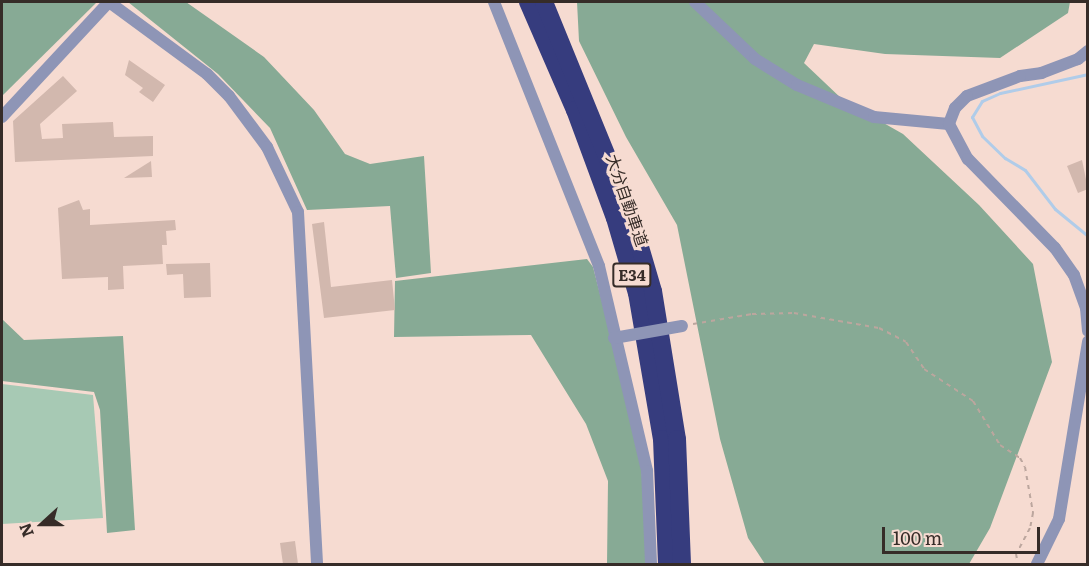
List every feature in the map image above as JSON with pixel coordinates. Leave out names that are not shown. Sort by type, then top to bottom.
[{"type":"highway","name":"大分自動車道","points":[[528,2],[575,110],[615,218],[637,292],[662,439],[667,564]]},
{"type":"highway","name":"大分自動車道","points":[[544,2],[630,213],[653,291],[677,439],[682,564]]},
{"type":"street","points":[[2,117],[109,2],[207,74],[229,96],[267,147],[298,212],[317,564]]},
{"type":"street","points":[[494,2],[599,266],[614,339],[647,471],[651,564]]},
{"type":"street","points":[[694,2],[754,59],[797,85],[874,117],[949,124]]},
{"type":"street","points":[[1088,51],[1078,59],[1042,73],[1020,76],[967,96],[955,108],[949,124],[968,159],[1055,248],[1074,275],[1086,308],[1088,331]]},
{"type":"street","points":[[614,339],[682,326]]},
{"type":"street","points":[[1037,564],[1059,519],[1088,342]]},
{"type":"path","points":[[682,326],[752,314],[794,313],[879,328],[906,342],[924,369],[973,401],[1000,445],[1020,458],[1025,467],[1033,513],[1030,528],[1016,554],[1018,564]]},
{"type":"green space","points":[[2,2],[97,2],[2,96]]},
{"type":"green space","points":[[128,2],[186,2],[264,57],[314,110],[345,154],[370,164],[424,156],[431,273],[396,278],[390,206],[307,210],[270,128],[218,74]]},
{"type":"green space","points":[[577,2],[1070,2],[1068,13],[1000,58],[885,54],[814,44],[804,63],[843,100],[903,134],[979,205],[1033,264],[1052,362],[990,528],[969,564],[765,564],[748,538],[720,439],[677,225],[626,137],[579,41]]},
{"type":"green space","points":[[587,259],[593,267],[640,448],[648,564],[607,564],[608,481],[586,424],[531,335],[394,337],[395,281]]},
{"type":"green space","points":[[2,319],[24,340],[123,336],[135,530],[107,533],[100,410],[94,392],[2,381]]},
{"type":"green space","points":[[2,384],[93,395],[103,518],[2,524]]},
{"type":"building","points":[[129,60],[165,85],[153,102],[139,92],[143,88],[125,75]]},
{"type":"building","points":[[63,76],[77,91],[40,124],[42,139],[63,138],[62,124],[113,122],[114,137],[153,136],[153,156],[15,162],[13,121]]},
{"type":"building","points":[[1082,160],[1088,189],[1078,193],[1067,166]]},
{"type":"building","points":[[151,161],[152,177],[124,178]]},
{"type":"building","points":[[79,200],[83,210],[90,209],[90,225],[175,220],[176,230],[166,231],[167,245],[162,245],[163,264],[123,266],[124,289],[108,290],[108,277],[62,279],[58,208]]},
{"type":"building","points":[[324,222],[331,287],[392,280],[395,310],[324,318],[312,224]]},
{"type":"building","points":[[210,263],[211,297],[184,298],[183,274],[167,275],[166,264]]},
{"type":"building","points":[[295,541],[298,564],[283,564],[280,543]]},
{"type":"waterway","points":[[1088,74],[1000,93],[982,101],[972,117],[982,136],[1005,158],[1025,170],[1055,209],[1088,236]]}]
